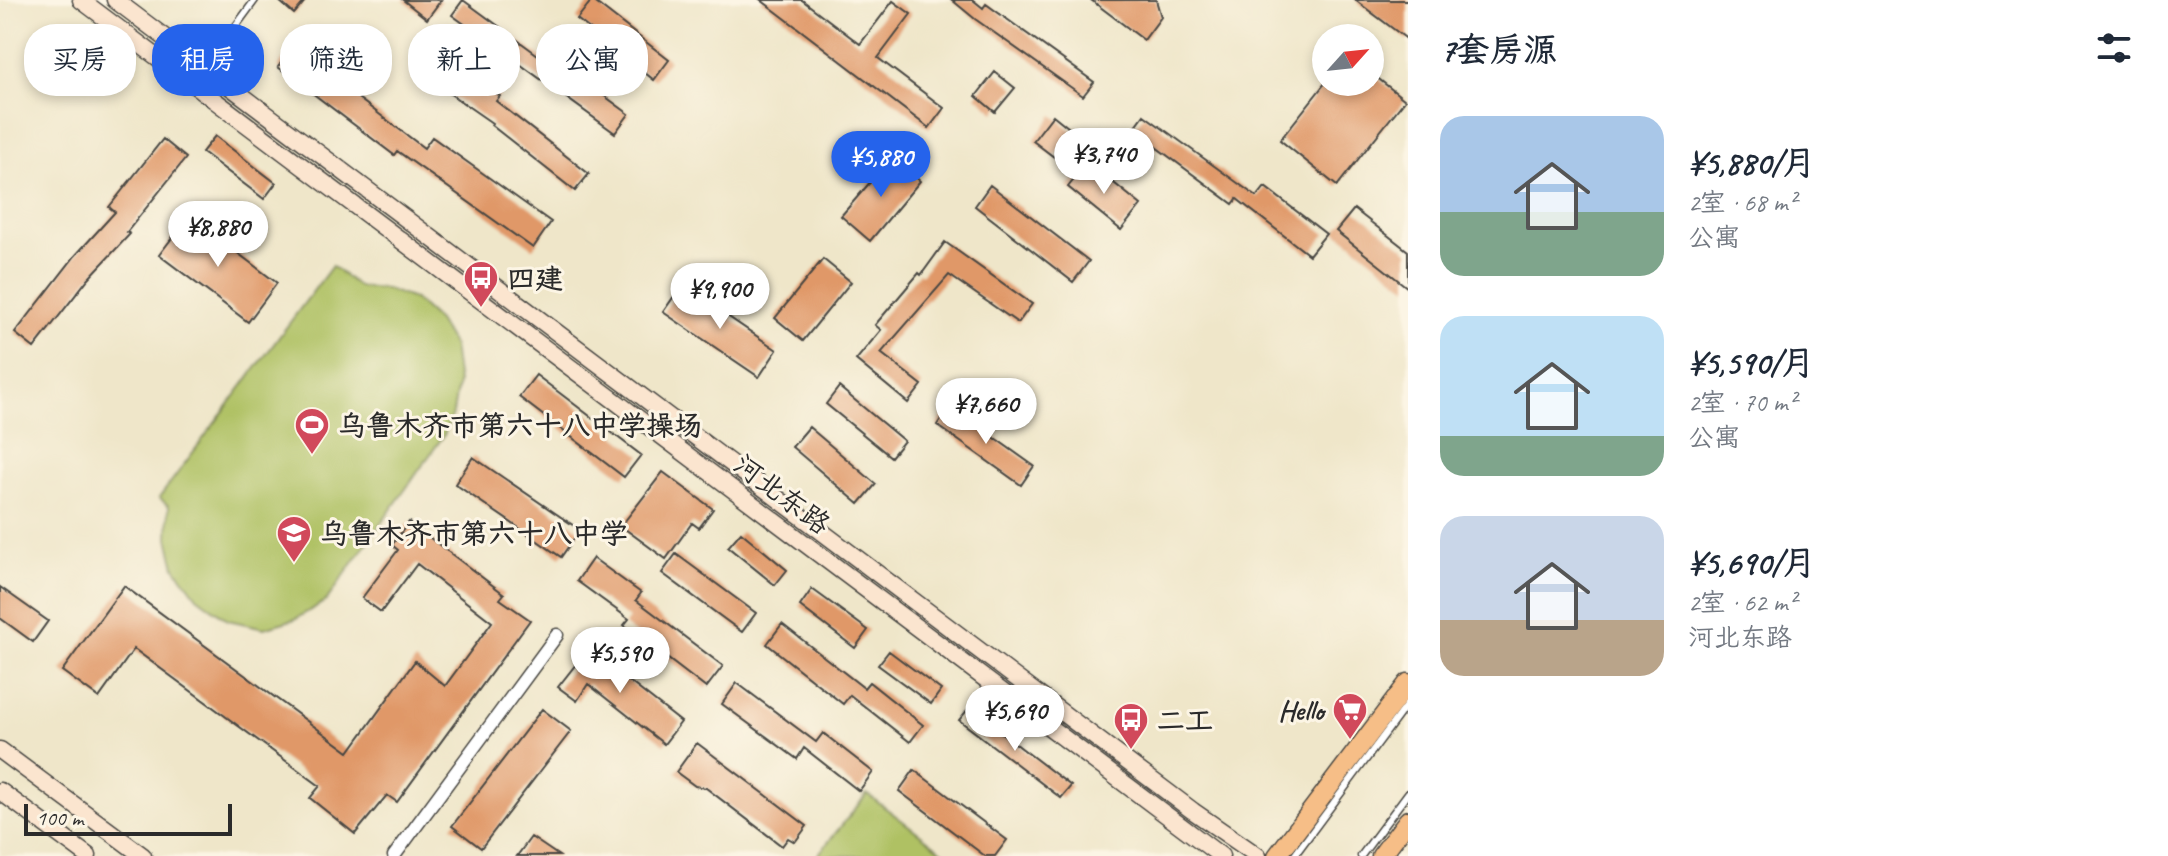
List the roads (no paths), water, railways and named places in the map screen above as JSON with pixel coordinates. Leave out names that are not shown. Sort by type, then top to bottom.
[{"type":"main road","name":"河北东路","points":[[81,0],[1221,856]]},
{"type":"main road","points":[[115,0],[152,28]]},
{"type":"main road","points":[[241,96],[1193,811],[1258,856]]},
{"type":"main road","points":[[1277,856],[1408,683]]},
{"type":"main road","points":[[0,750],[143,856]]},
{"type":"main road","points":[[0,791],[88,856]]},
{"type":"main road","points":[[1381,856],[1408,820]]},
{"type":"street","points":[[394,856],[557,635]]},
{"type":"lane","points":[[237,24],[255,0]]},
{"type":"lane","points":[[1294,856],[1408,703]]},
{"type":"lane","points":[[1361,856],[1408,793]]},
{"type":"place","name":"四建","points":[[481,309]]},
{"type":"place","name":"乌鲁木齐市第六十八中学操场","points":[[312,456]]},
{"type":"place","name":"乌鲁木齐市第六十八中学","points":[[294,564]]},
{"type":"place","name":"Hello","points":[[1350,741]]},
{"type":"place","name":"二工","points":[[1131,751]]}]
